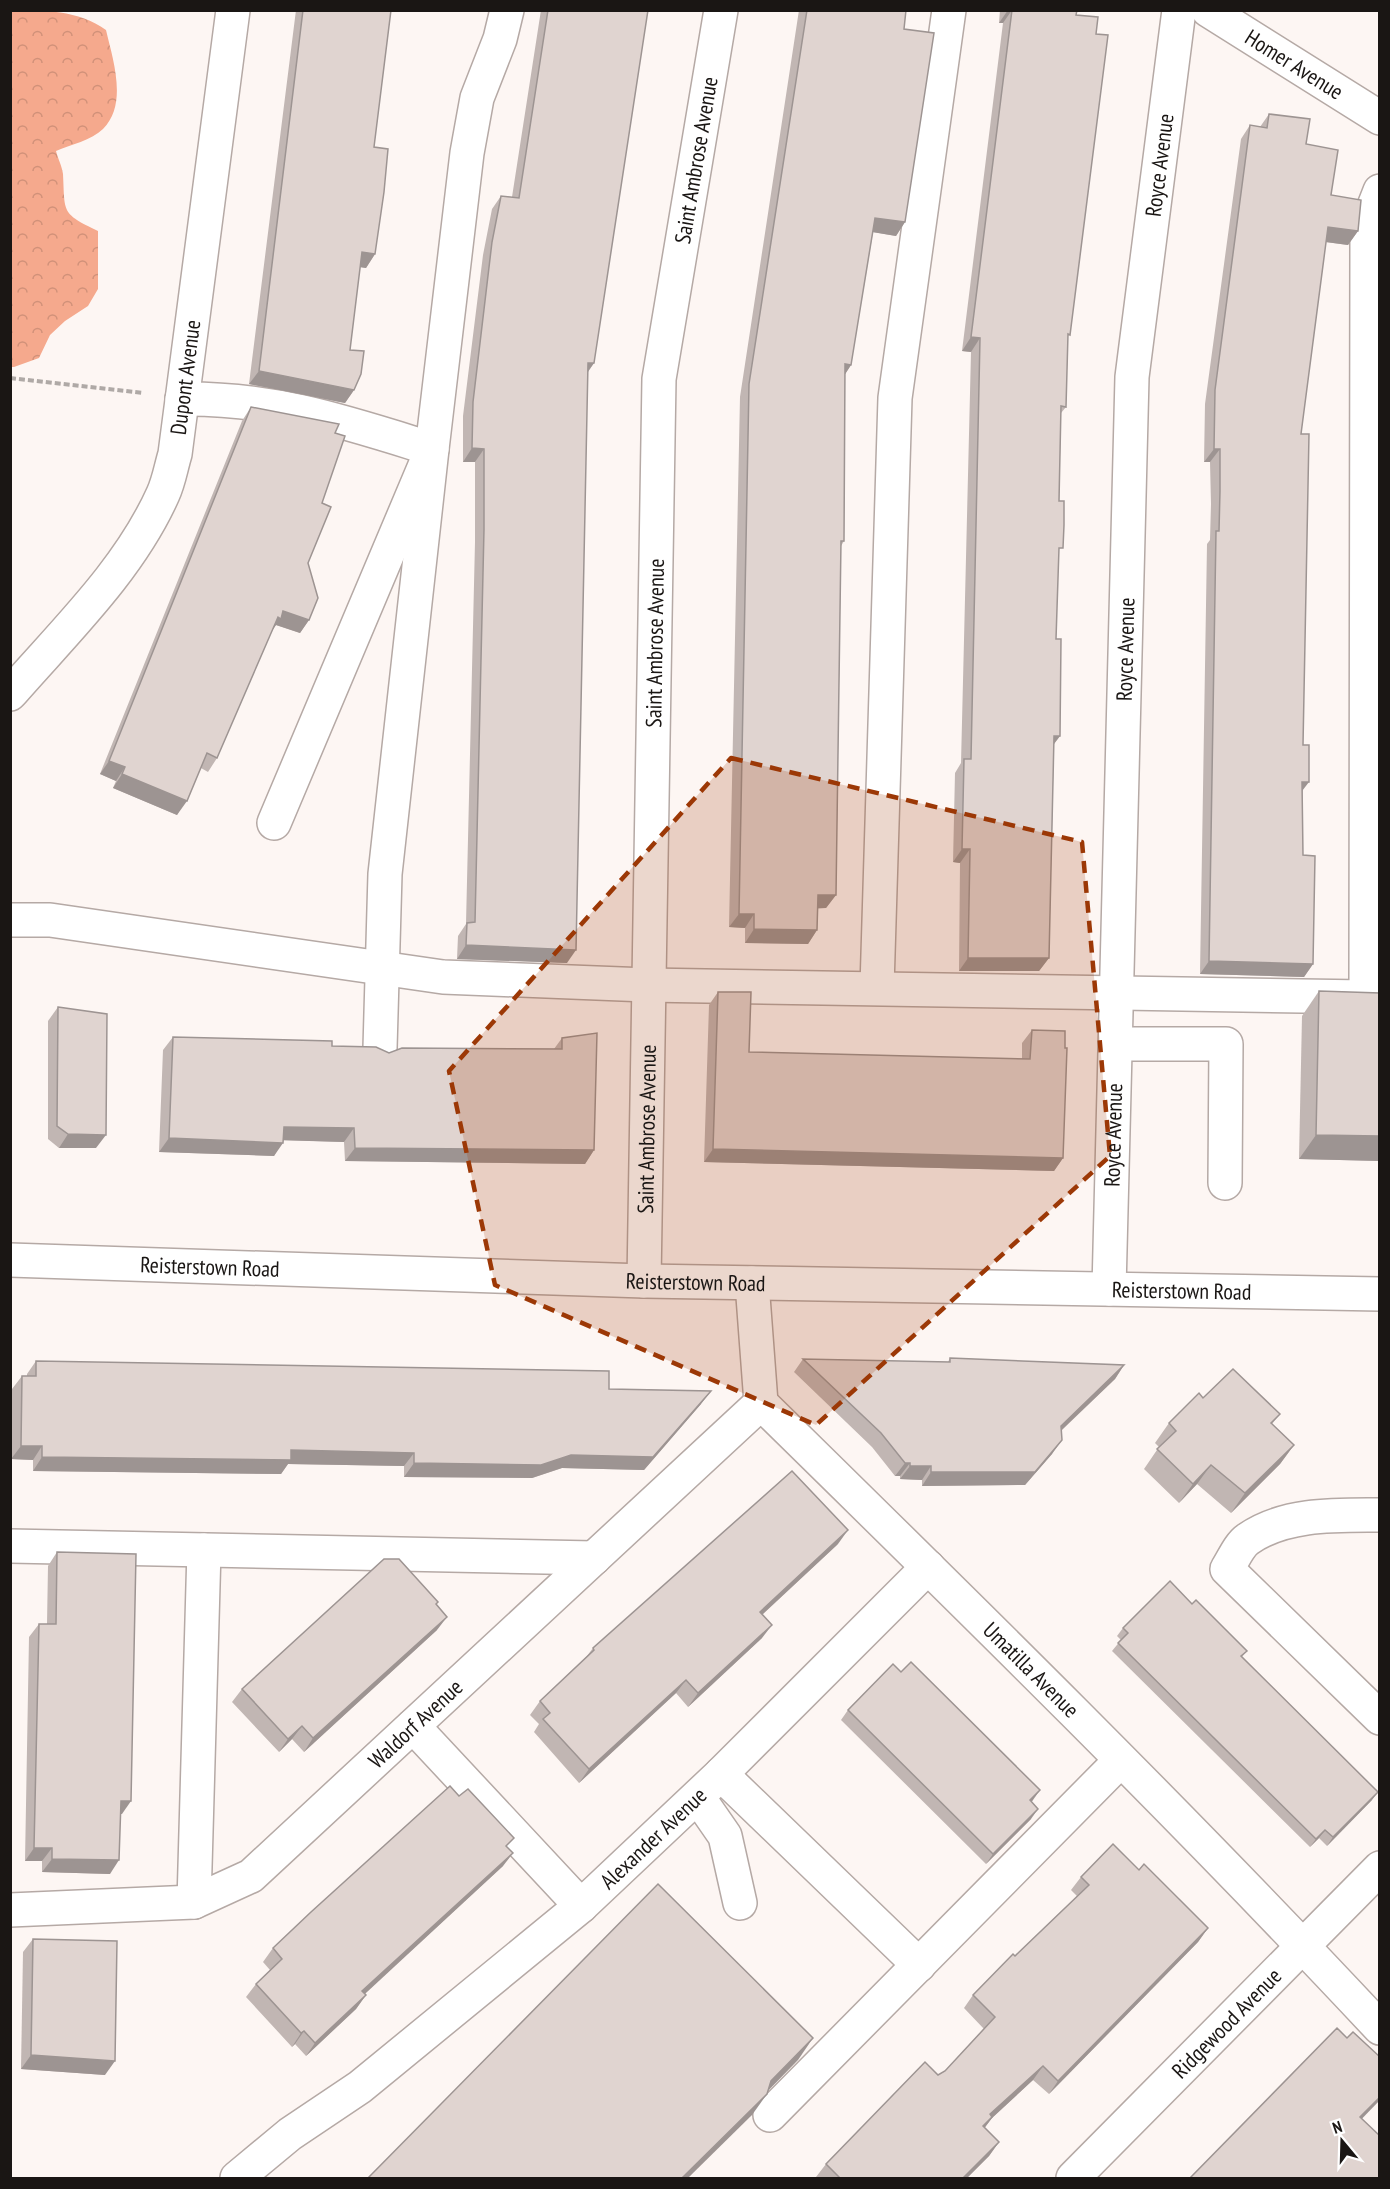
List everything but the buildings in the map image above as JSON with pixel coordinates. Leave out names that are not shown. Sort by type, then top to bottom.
[{"type":"street","points":[[380,1048],[385,874],[467,153],[477,98],[500,39],[507,10]]},
{"type":"street","name":"Saint Ambrose Avenue","points":[[644,1281],[647,985],[659,379],[721,10]]},
{"type":"street","points":[[877,987],[895,398],[949,10]]},
{"type":"street","name":"Royce Avenue","points":[[1109,1289],[1117,1044],[1132,377],[1179,10]]},
{"type":"street","name":"Homer Avenue","points":[[1208,10],[1380,118]]},
{"type":"street","name":"Dupont Avenue","points":[[10,694],[107,583],[139,538],[164,492],[175,454],[231,11]]},
{"type":"street","points":[[10,920],[50,920],[381,966],[443,977],[647,985],[1118,991],[1366,997],[1367,241],[1371,214],[1380,191]]},
{"type":"street","points":[[182,399],[218,399],[287,407],[366,427],[432,449]]},
{"type":"street","points":[[274,823],[432,449]]},
{"type":"street","points":[[1117,1044],[1226,1044],[1225,1183]]},
{"type":"street","name":"Reisterstown Road","points":[[10,1260],[644,1281],[1380,1294]]},
{"type":"street","points":[[752,1283],[761,1403]]},
{"type":"street","name":"Waldorf Avenue","points":[[10,1910],[194,1902],[250,1876],[761,1403]]},
{"type":"street","name":"Umatilla Avenue","points":[[761,1403],[928,1567],[1302,1945],[1380,2028]]},
{"type":"street","points":[[1380,1515],[1328,1516],[1297,1520],[1265,1530],[1246,1540],[1227,1569],[1380,1718]]},
{"type":"street","points":[[10,1546],[594,1558]]},
{"type":"street","points":[[194,1902],[204,1550]]},
{"type":"street","name":"Alexander Avenue","points":[[237,2178],[290,2134],[360,2087],[581,1906],[722,1774],[928,1567]]},
{"type":"street","points":[[413,1726],[581,1906]]},
{"type":"street","points":[[770,2115],[1120,1761]]},
{"type":"street","points":[[722,1774],[919,1965]]},
{"type":"street","points":[[698,1797],[725,1836],[740,1903]]},
{"type":"street","name":"Ridgewood Avenue","points":[[1073,2178],[1380,1868]]},
{"type":"path","points":[[10,378],[107,387],[182,399]]},
{"type":"highlighted area","points":[[731,758],[1082,842],[1110,1156],[816,1425],[495,1285],[449,1071]]},
{"type":"green space","points":[[11,10],[60,12],[84,18],[106,30],[115,68],[117,95],[111,119],[103,129],[87,139],[56,151],[62,171],[67,210],[77,220],[98,231],[98,289],[88,306],[65,321],[50,335],[39,358],[14,367],[10,367]]}]
